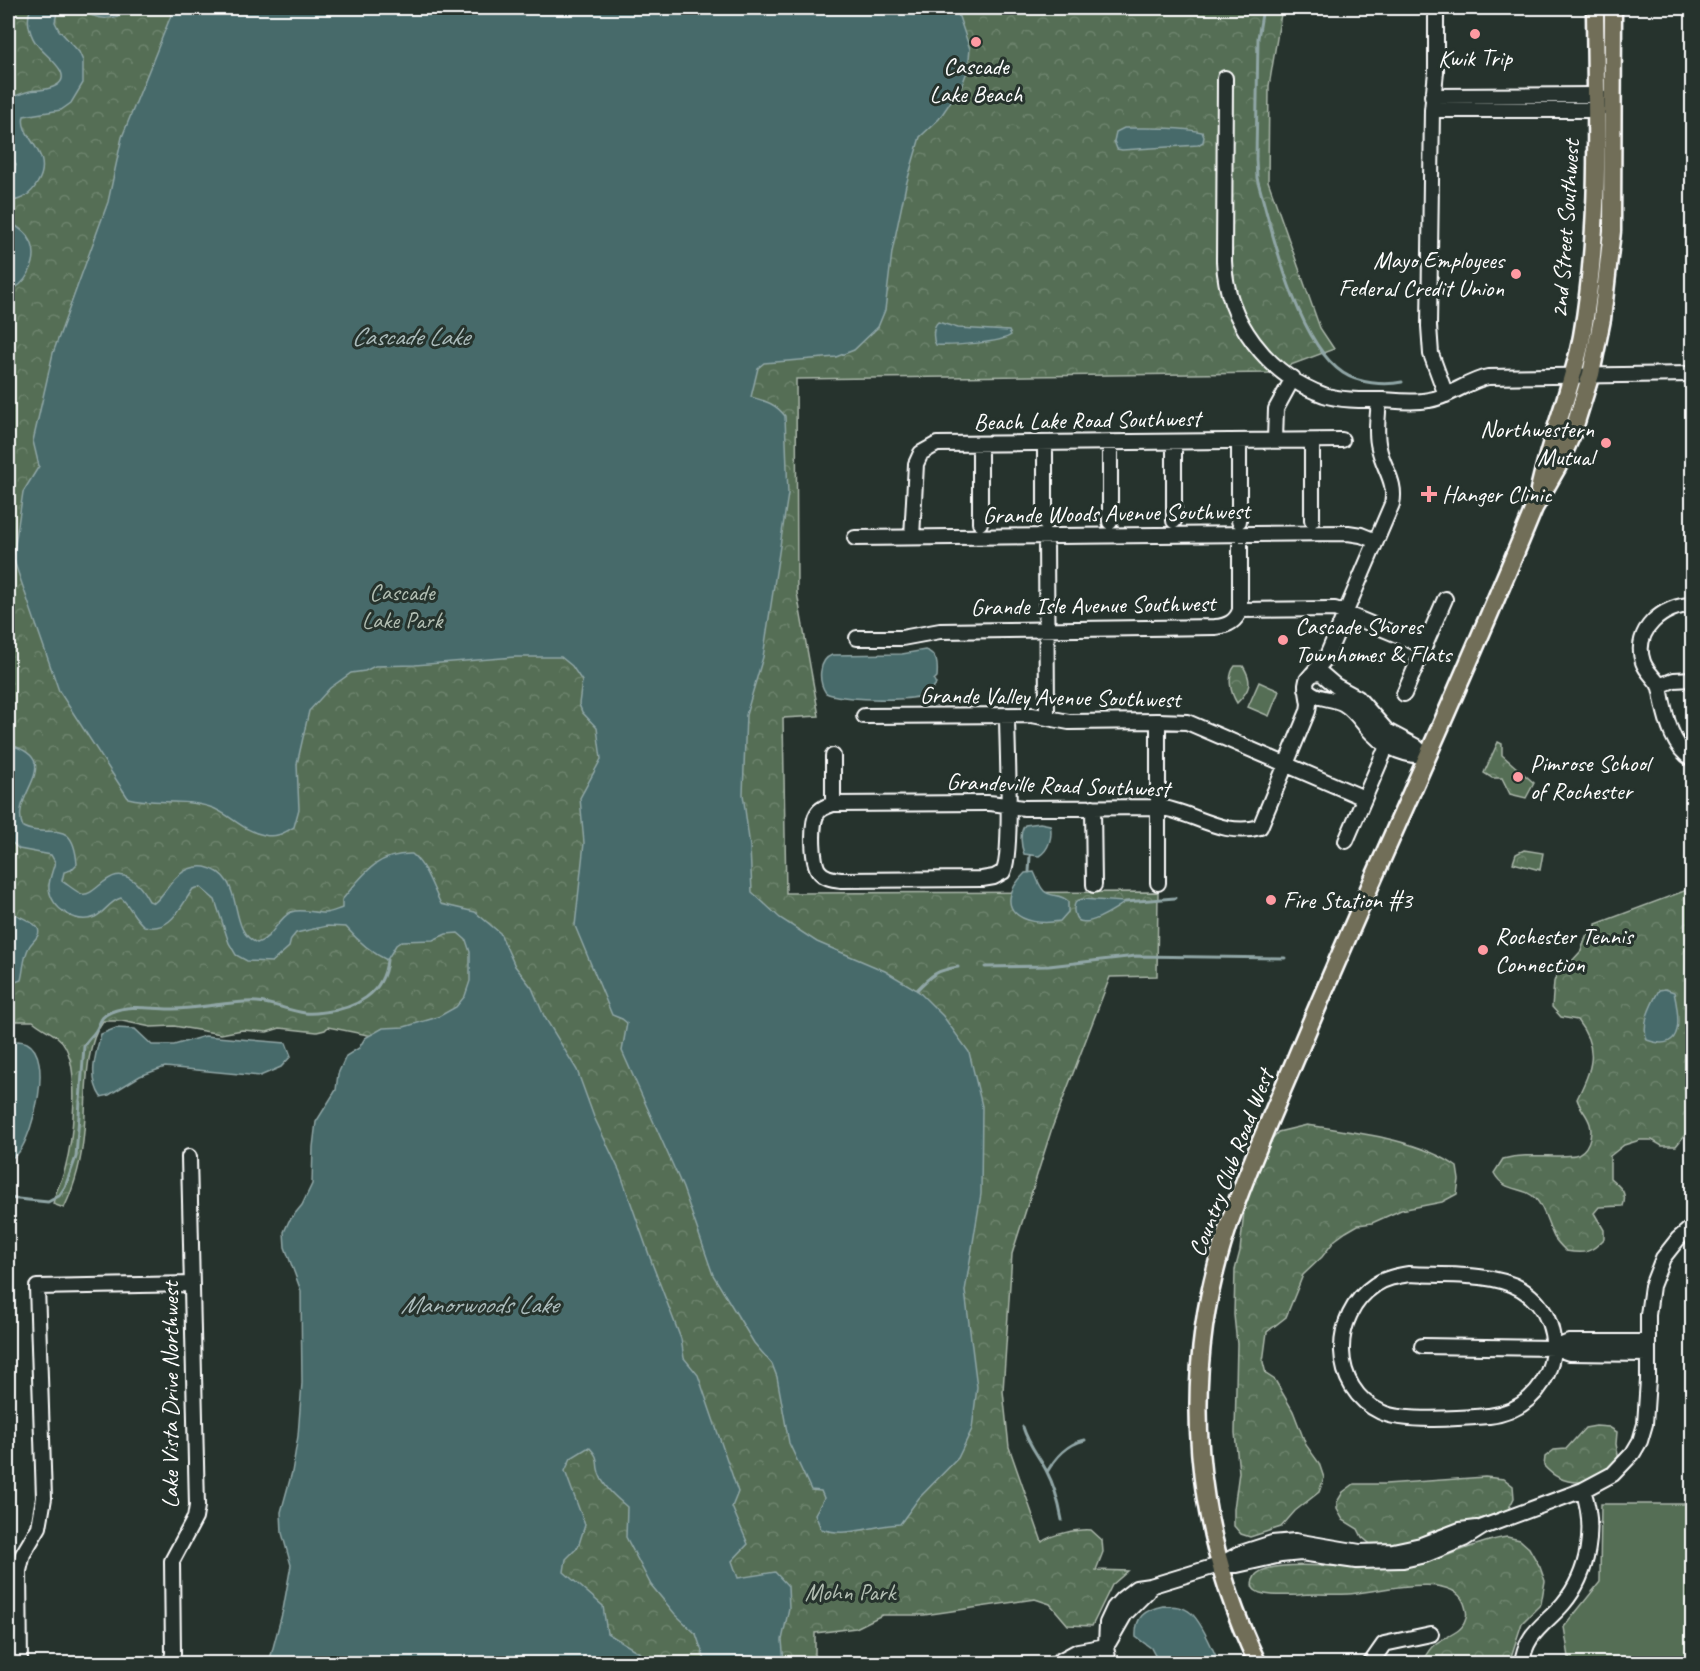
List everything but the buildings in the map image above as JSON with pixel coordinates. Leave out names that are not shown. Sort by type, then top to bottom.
[{"type":"main road","name":"2nd Street Southwest","points":[[1583,374],[1584,320],[1591,266],[1595,197],[1595,8]]},
{"type":"main road","name":"2nd Street Southwest","points":[[1426,756],[1534,508],[1546,458],[1583,374],[1602,318],[1611,248],[1613,8]]},
{"type":"main road","name":"Country Club Road West","points":[[1258,1664],[1236,1616],[1219,1565],[1206,1502],[1199,1433],[1200,1376],[1205,1324],[1224,1236],[1307,1032],[1426,756]]},
{"type":"street","points":[[1436,8],[1436,72],[1432,96],[1429,336],[1435,366],[1446,395]]},
{"type":"street","points":[[1225,78],[1224,261],[1226,282],[1233,309],[1257,348],[1293,378],[1332,397],[1425,401],[1446,395],[1472,381],[1488,377],[1692,374]]},
{"type":"street","points":[[1432,96],[1613,103]]},
{"type":"street","points":[[1432,110],[1596,103]]},
{"type":"street","points":[[1275,440],[1276,409],[1293,378]]},
{"type":"street","name":"Grandeville Road Southwest","points":[[1308,711],[1309,682],[1326,658],[1390,509],[1394,494],[1378,444],[1379,400]]},
{"type":"street","name":"Beach Lake Road Southwest","points":[[912,537],[915,469],[921,453],[938,444],[1342,440]]},
{"type":"street","points":[[1239,441],[1240,610]]},
{"type":"street","points":[[1312,441],[1312,520]]},
{"type":"street","points":[[1110,442],[1110,522]]},
{"type":"street","points":[[1174,442],[1174,520]]},
{"type":"street","points":[[1045,443],[1047,717]]},
{"type":"street","points":[[980,444],[980,523]]},
{"type":"street","name":"Grande Woods Avenue Southwest","points":[[855,538],[1046,530],[1239,528],[1348,533],[1376,541]]},
{"type":"street","points":[[1404,694],[1445,599]]},
{"type":"street","points":[[1692,605],[1673,607],[1662,612],[1653,621],[1643,640],[1641,651],[1643,661],[1659,686],[1670,728],[1682,749],[1692,759]]},
{"type":"street","name":"Grande Isle Avenue Southwest","points":[[857,638],[906,638],[940,631],[1220,627],[1231,623],[1240,610],[1318,608],[1345,612],[1424,646]]},
{"type":"street","name":"Grandeville Road Southwest","points":[[833,804],[987,802],[1024,808],[1158,807],[1172,809],[1201,822],[1224,828],[1246,830],[1260,827],[1308,711],[1319,696],[1327,691],[1329,683],[1326,678],[1326,658]]},
{"type":"street","points":[[1368,718],[1342,702],[1312,695],[1309,682],[1320,673],[1336,687],[1358,698],[1368,718],[1374,735],[1390,746],[1412,755],[1426,756]]},
{"type":"street","points":[[1659,686],[1674,680],[1692,679]]},
{"type":"street","points":[[833,756],[833,804],[822,809],[815,817],[814,859],[822,875],[827,878],[841,879],[982,879],[994,877],[1003,872],[1007,861],[1007,716]]},
{"type":"street","name":"Grande Valley Avenue Southwest","points":[[864,717],[1007,716],[1047,717],[1069,722],[1190,723],[1364,798]]},
{"type":"street","points":[[1158,721],[1158,883]]},
{"type":"street","points":[[1346,841],[1383,755]]},
{"type":"street","points":[[1093,807],[1094,885]]},
{"type":"street","name":"Lake Vista Drive Northwest","points":[[171,1664],[173,1653],[172,1561],[195,1518],[197,1506],[189,1156]]},
{"type":"street","points":[[1108,1664],[1106,1646],[1125,1614],[1150,1586],[1219,1565],[1237,1565],[1301,1552],[1356,1562],[1403,1560],[1425,1555],[1464,1539],[1483,1527],[1583,1490],[1613,1474],[1633,1453],[1640,1441],[1645,1424],[1649,1301],[1657,1271],[1663,1258],[1692,1227]]},
{"type":"street","points":[[1409,1274],[1487,1278],[1520,1288],[1544,1313],[1555,1348],[1551,1363],[1538,1390],[1509,1412],[1487,1416],[1407,1419],[1382,1413],[1361,1397],[1351,1385],[1345,1371],[1341,1343],[1349,1314],[1367,1291],[1386,1279],[1409,1274]]},
{"type":"street","points":[[20,1664],[20,1565],[23,1554],[39,1527],[44,1498],[37,1287],[192,1284]]},
{"type":"street","points":[[1422,1346],[1555,1348],[1569,1353],[1648,1348]]},
{"type":"street","points":[[1522,1664],[1526,1644],[1533,1633],[1562,1605],[1581,1576],[1586,1560],[1588,1537],[1588,1514],[1583,1490]]},
{"type":"street","points":[[1370,1664],[1384,1644],[1431,1634]]},
{"type":"street","points":[[1054,1664],[1078,1651],[1106,1646]]},
{"type":"green space","name":"Cascade Lake Park","points":[[8,8],[1282,8],[1269,86],[1268,181],[1320,328],[1334,349],[1269,373],[796,379],[797,593],[819,716],[783,718],[786,893],[1158,892],[1157,976],[1110,977],[1052,1128],[1012,1254],[1003,1391],[1009,1447],[1042,1542],[1065,1533],[1091,1530],[1102,1540],[1103,1552],[1096,1570],[1128,1571],[1112,1585],[1092,1626],[1068,1625],[1050,1604],[1035,1599],[924,1615],[882,1615],[856,1628],[815,1633],[815,1663],[560,1663],[562,1074],[328,1027],[317,1032],[280,1028],[267,1032],[242,1030],[221,1034],[174,1026],[151,1027],[122,1021],[103,1021],[92,1045],[89,1059],[83,1141],[78,1171],[64,1208],[53,1204],[65,1169],[74,1107],[70,1058],[59,1038],[33,1021],[8,1021]]},
{"type":"green space","points":[[1235,666],[1243,666],[1249,681],[1245,694],[1237,703],[1230,684]]},
{"type":"green space","points":[[1259,682],[1279,691],[1269,716],[1248,707]]},
{"type":"green space","points":[[1498,742],[1502,744],[1502,755],[1534,783],[1526,798],[1510,794],[1502,778],[1492,778],[1484,773]]},
{"type":"green space","points":[[1524,850],[1543,853],[1540,870],[1513,863],[1516,854]]},
{"type":"green space","points":[[1692,888],[1692,1126],[1676,1146],[1662,1146],[1652,1140],[1640,1140],[1624,1145],[1610,1156],[1610,1178],[1624,1193],[1623,1206],[1599,1207],[1594,1213],[1604,1230],[1604,1239],[1595,1247],[1583,1252],[1566,1251],[1554,1237],[1536,1199],[1526,1192],[1503,1184],[1494,1173],[1503,1159],[1510,1157],[1575,1155],[1586,1147],[1590,1138],[1590,1124],[1577,1099],[1590,1068],[1591,1050],[1589,1041],[1577,1020],[1561,1017],[1552,1007],[1554,982],[1559,967],[1572,961],[1581,951],[1586,936],[1596,931],[1596,924]]},
{"type":"green space","points":[[1307,1125],[1405,1143],[1442,1157],[1457,1167],[1459,1180],[1457,1194],[1442,1202],[1401,1210],[1372,1223],[1358,1225],[1335,1240],[1322,1257],[1303,1275],[1286,1317],[1267,1332],[1263,1362],[1266,1374],[1275,1380],[1293,1411],[1306,1445],[1319,1463],[1324,1478],[1319,1492],[1295,1511],[1281,1527],[1250,1537],[1241,1534],[1234,1526],[1239,1472],[1235,1433],[1237,1344],[1234,1315],[1235,1270],[1240,1251],[1244,1211],[1253,1182],[1271,1140],[1278,1132]]},
{"type":"green space","points":[[1609,1427],[1617,1432],[1616,1444],[1619,1460],[1603,1475],[1583,1482],[1573,1482],[1562,1479],[1544,1466],[1545,1457],[1554,1450],[1566,1449],[1585,1428]]},
{"type":"green space","points":[[1485,1477],[1504,1479],[1513,1486],[1514,1498],[1508,1510],[1397,1546],[1374,1547],[1362,1537],[1358,1529],[1343,1520],[1337,1509],[1337,1502],[1343,1492],[1354,1484]]},
{"type":"green space","points":[[1601,1504],[1692,1504],[1692,1663],[1570,1663],[1564,1627],[1600,1582]]},
{"type":"green space","points":[[1507,1537],[1520,1540],[1529,1548],[1545,1581],[1541,1604],[1522,1623],[1509,1663],[1421,1664],[1432,1647],[1460,1629],[1466,1619],[1464,1603],[1456,1593],[1444,1588],[1428,1585],[1348,1594],[1276,1595],[1259,1593],[1252,1584],[1255,1576],[1262,1570],[1274,1567],[1307,1565],[1403,1567],[1425,1563]]},
{"type":"water","points":[[31,8],[58,8],[55,22],[59,30],[79,52],[83,61],[83,83],[71,103],[61,110],[24,116],[26,131],[42,162],[42,172],[29,194],[8,202],[8,176],[14,172],[16,165],[8,149],[8,99],[30,91],[53,87],[60,83],[62,78],[58,66],[33,38],[29,28]]},
{"type":"water","points":[[80,8],[132,8],[120,15],[99,18]]},
{"type":"water","name":"Cascade Lake","points":[[174,8],[956,8],[970,49],[968,69],[962,85],[939,119],[920,137],[906,185],[892,252],[885,310],[878,327],[854,350],[836,357],[764,363],[758,368],[751,397],[774,405],[785,416],[788,494],[763,657],[746,715],[743,794],[750,847],[752,892],[780,918],[817,942],[885,971],[917,990],[943,1016],[969,1052],[982,1106],[981,1194],[965,1291],[977,1387],[972,1429],[958,1458],[919,1498],[900,1524],[850,1532],[821,1529],[815,1514],[824,1498],[821,1491],[811,1490],[789,1443],[777,1377],[772,1364],[754,1343],[713,1275],[683,1188],[622,1051],[627,1023],[612,1015],[575,926],[584,843],[580,798],[601,759],[597,728],[582,712],[579,704],[582,681],[572,666],[561,657],[515,657],[375,666],[365,671],[351,673],[330,688],[309,711],[297,764],[299,809],[294,827],[272,836],[250,830],[217,810],[200,804],[128,798],[59,691],[13,558],[23,492],[39,466],[33,441],[53,353],[108,202],[122,137]]},
{"type":"water","points":[[1124,128],[1182,129],[1202,132],[1204,137],[1203,142],[1198,145],[1117,149],[1114,141],[1116,132]]},
{"type":"water","points":[[8,221],[28,236],[34,251],[34,258],[25,279],[14,289],[8,291]]},
{"type":"water","points":[[938,322],[958,328],[1009,331],[1011,335],[987,342],[936,345],[934,333]]},
{"type":"water","points":[[925,650],[935,657],[937,677],[934,680],[936,684],[930,692],[923,695],[902,699],[859,698],[826,693],[823,688],[822,666],[832,655],[902,654]]},
{"type":"water","name":"Manorwoods Lake","points":[[8,744],[26,751],[34,760],[36,769],[23,803],[21,815],[23,827],[58,832],[70,839],[75,849],[77,864],[71,870],[64,872],[62,881],[82,894],[88,894],[106,880],[121,875],[129,878],[149,901],[154,903],[182,873],[191,868],[205,867],[218,872],[227,881],[241,927],[247,936],[257,943],[267,937],[291,912],[326,913],[342,908],[342,900],[371,867],[389,857],[412,854],[425,871],[441,904],[475,912],[500,933],[515,966],[532,988],[544,1016],[577,1070],[594,1117],[620,1172],[681,1339],[684,1358],[698,1375],[738,1492],[732,1507],[748,1544],[732,1561],[738,1578],[775,1572],[788,1586],[789,1608],[782,1640],[784,1663],[706,1663],[696,1634],[675,1614],[651,1585],[626,1537],[627,1507],[604,1483],[596,1458],[589,1447],[571,1458],[565,1471],[585,1525],[578,1547],[566,1559],[564,1572],[603,1606],[607,1633],[654,1663],[269,1663],[283,1610],[291,1565],[282,1533],[281,1512],[292,1472],[298,1436],[302,1383],[301,1291],[285,1247],[284,1232],[289,1221],[302,1205],[312,1184],[316,1122],[336,1090],[338,1074],[346,1056],[359,1048],[365,1038],[383,1028],[404,1027],[438,1017],[456,1007],[465,996],[470,981],[470,952],[466,940],[458,933],[446,934],[433,940],[402,941],[396,945],[387,960],[365,946],[346,927],[327,926],[296,933],[289,947],[272,962],[247,961],[236,955],[229,943],[215,900],[200,887],[193,889],[174,917],[161,926],[144,926],[121,898],[95,917],[80,919],[66,914],[55,903],[49,889],[55,862],[51,855],[19,849],[8,839]]},
{"type":"water","points":[[1040,823],[1050,825],[1048,846],[1039,856],[1024,854],[1021,839],[1023,828],[1025,825]]},
{"type":"water","points":[[1034,872],[1044,891],[1068,901],[1068,912],[1060,921],[1034,921],[1015,913],[1010,896],[1015,885],[1025,873]]},
{"type":"water","points":[[1082,899],[1125,902],[1099,918],[1084,922],[1078,920],[1074,911],[1076,901]]},
{"type":"water","points":[[8,910],[37,927],[39,933],[27,951],[21,980],[8,985]]},
{"type":"water","points":[[1659,990],[1674,992],[1678,1021],[1674,1037],[1668,1042],[1660,1043],[1647,1040],[1645,1027]]},
{"type":"water","points":[[116,1028],[135,1029],[152,1045],[174,1045],[205,1036],[286,1043],[291,1056],[281,1067],[260,1076],[165,1067],[140,1076],[109,1095],[101,1097],[94,1074],[97,1050],[101,1034]]},
{"type":"water","points":[[18,1041],[26,1043],[35,1051],[39,1063],[40,1079],[30,1129],[19,1152],[8,1160],[8,1043]]},
{"type":"water","points":[[1163,1606],[1181,1608],[1195,1617],[1219,1663],[1159,1663],[1151,1648],[1136,1637],[1136,1630],[1139,1619],[1146,1612]]},
{"type":"waterway","points":[[1263,8],[1258,38],[1257,178],[1288,284],[1312,337],[1327,358],[1343,373],[1371,383],[1402,382]]},
{"type":"waterway","points":[[1029,872],[1030,856]]},
{"type":"waterway","points":[[1125,902],[1175,898]]},
{"type":"waterway","points":[[985,967],[1049,966],[1136,956],[1285,958]]},
{"type":"waterway","points":[[8,1198],[48,1202],[59,1196],[65,1187],[76,1157],[84,1046],[107,1014],[126,1008],[180,1009],[237,1002],[263,1003],[307,1013],[335,1010],[357,1003],[374,991],[385,972],[387,960]]},
{"type":"waterway","points":[[917,990],[935,974],[958,967]]},
{"type":"waterway","points":[[1023,1427],[1046,1470],[1058,1501],[1062,1520]]},
{"type":"waterway","points":[[1047,1472],[1063,1452],[1085,1440]]},
{"type":"place","name":"Kwik Trip","points":[[1475,34]]},
{"type":"place","name":"Cascade Lake Beach","points":[[976,42]]},
{"type":"place","name":"Mayo Employees Federal Credit Union","points":[[1516,274]]},
{"type":"place","name":"Northwestern Mutual","points":[[1606,443]]},
{"type":"place","name":"Hanger Clinic","points":[[1429,494]]},
{"type":"place","name":"Cascade Shores Townhomes & Flats","points":[[1283,640]]},
{"type":"place","name":"Pimrose School of Rochester","points":[[1518,777]]},
{"type":"place","name":"Fire Station #3","points":[[1271,900]]},
{"type":"place","name":"Rochester Tennis Connection","points":[[1483,950]]},
{"type":"park label","name":"Mohn Park","points":[[850,1592]]}]
